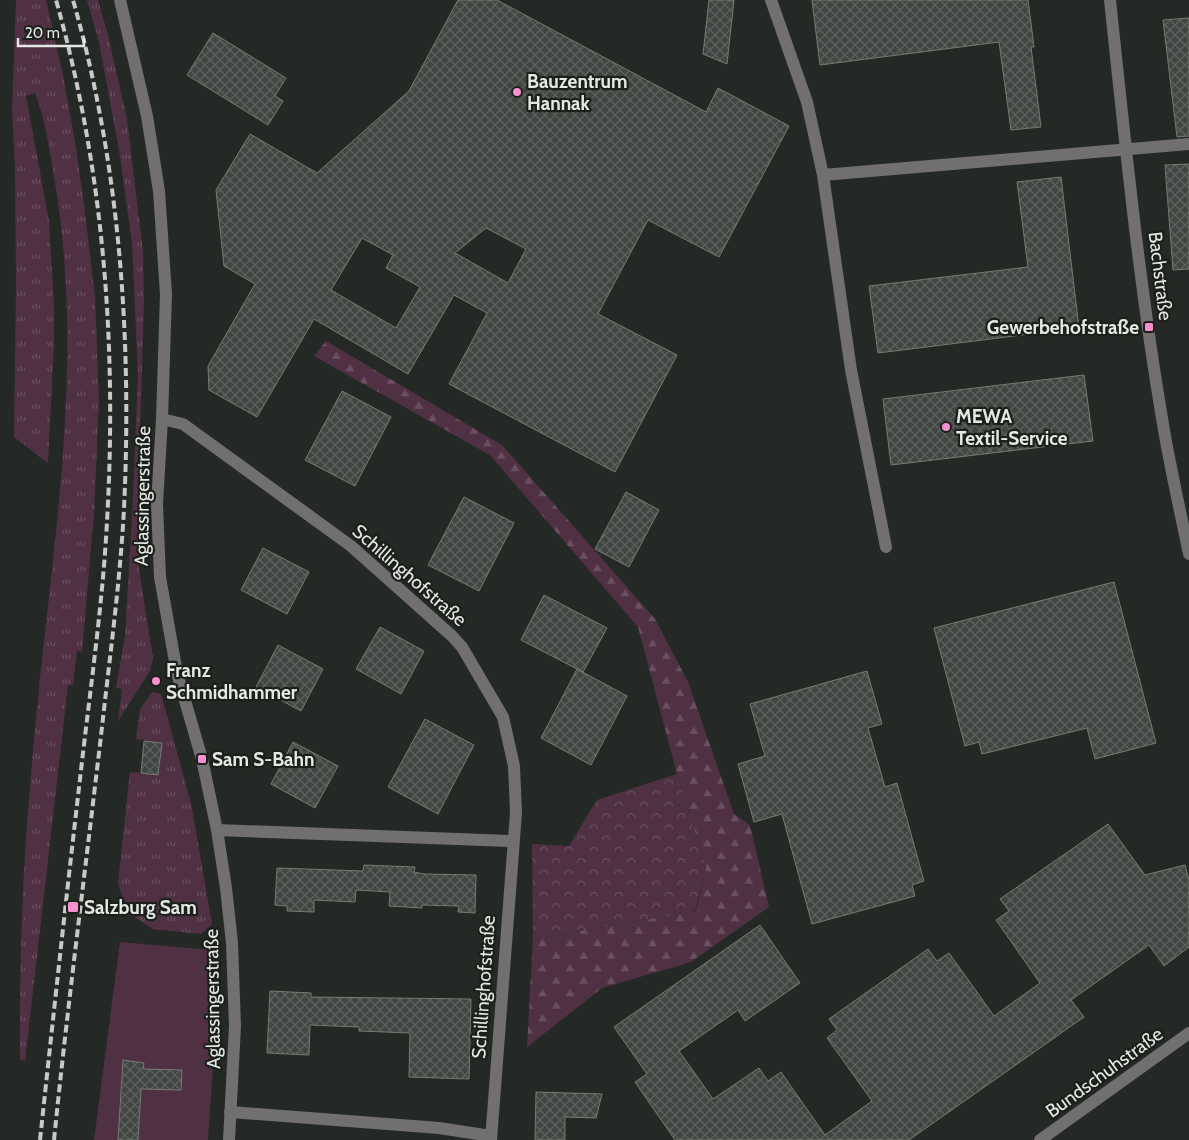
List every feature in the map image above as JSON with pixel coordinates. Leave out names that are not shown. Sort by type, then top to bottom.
[{"type":"street","name":"Aglassingerstraße","points":[[120,0],[147,116],[158,191],[166,294],[157,504],[160,577],[178,673],[202,759],[217,830],[232,943],[235,1026],[228,1140]]},
{"type":"street","points":[[771,0],[807,102],[823,175],[851,370],[886,547]]},
{"type":"street","name":"Bachstraße","points":[[1110,0],[1148,326],[1163,425],[1189,554]]},
{"type":"street","points":[[823,175],[1189,144]]},
{"type":"street","name":"Schillinghofstraße","points":[[162,419],[183,424],[351,546],[457,641],[502,717],[514,766],[516,813],[491,1138],[439,1128],[230,1112]]},
{"type":"street","points":[[217,830],[513,841]]},
{"type":"street","name":"Bundschuhstraße","points":[[1040,1140],[1189,1033]]},
{"type":"green space","points":[[16,0],[46,0],[63,75],[84,204],[95,297],[99,402],[94,513],[82,652],[77,651],[73,685],[68,685],[25,1061],[20,1060],[24,868],[36,718],[63,451],[67,384],[67,317],[63,250],[55,183],[45,126],[35,93],[26,96],[49,221],[54,306],[48,463],[14,437],[16,284],[15,169],[12,109]]},
{"type":"green space","points":[[87,0],[98,0],[127,119],[143,252],[144,301],[138,493],[139,569],[153,658],[150,671],[118,721],[122,689],[116,688],[125,636],[138,374],[132,243],[120,156],[99,42]]},
{"type":"green space","points":[[326,341],[502,445],[655,619],[688,682],[734,814],[750,825],[769,907],[691,962],[602,988],[527,1047],[533,939],[696,911],[706,868],[677,774],[638,627],[490,455],[314,356]]},
{"type":"green space","points":[[152,692],[161,694],[191,803],[212,924],[201,934],[152,929],[127,911],[118,883],[130,772],[159,775],[162,743],[136,739],[140,709]]},
{"type":"green space","points":[[677,774],[706,868],[695,911],[533,939],[532,844],[569,846],[597,800]]},
{"type":"green space","points":[[120,942],[212,950],[214,1052],[208,1140],[94,1140]]},
{"type":"building","points":[[458,0],[497,0],[706,112],[718,88],[789,126],[719,257],[648,220],[598,314],[677,355],[615,472],[449,384],[487,313],[454,295],[408,374],[314,319],[257,417],[209,390],[208,366],[255,284],[224,266],[216,190],[250,134],[317,173],[409,91]],"holes":[[[486,228],[526,249],[508,283],[455,253]],[[362,238],[393,255],[386,268],[420,287],[396,328],[331,290]]]},
{"type":"building","points":[[709,0],[734,0],[727,64],[703,54]]},
{"type":"building","points":[[812,0],[1028,0],[1034,47],[1031,47],[1041,127],[1011,130],[999,42],[820,65]]},
{"type":"building","points":[[1189,18],[1189,136],[1177,137],[1163,20]]},
{"type":"building","points":[[213,33],[286,78],[275,96],[283,101],[268,125],[187,75]]},
{"type":"building","points":[[1189,164],[1189,269],[1173,270],[1165,165]]},
{"type":"building","points":[[1061,177],[1079,328],[878,353],[869,286],[1028,267],[1017,182]]},
{"type":"building","points":[[1084,375],[1093,441],[891,465],[883,399]]},
{"type":"building","points":[[342,391],[391,417],[355,486],[305,460]]},
{"type":"building","points":[[626,492],[659,510],[629,567],[595,549]]},
{"type":"building","points":[[464,497],[514,523],[479,591],[428,565]]},
{"type":"building","points":[[263,548],[309,572],[287,614],[241,590]]},
{"type":"building","points":[[1114,582],[1156,743],[1095,759],[1087,728],[982,754],[979,742],[965,746],[934,628]]},
{"type":"building","points":[[544,595],[607,628],[583,672],[521,640]]},
{"type":"building","points":[[380,627],[424,651],[401,694],[356,669]]},
{"type":"building","points":[[278,645],[323,669],[301,711],[256,687]]},
{"type":"building","points":[[577,669],[627,696],[591,765],[541,738]]},
{"type":"building","points":[[867,671],[882,724],[868,728],[885,787],[897,783],[924,881],[912,885],[915,896],[812,924],[782,814],[754,822],[738,764],[765,756],[750,704]]},
{"type":"building","points":[[425,719],[474,745],[438,814],[388,787]]},
{"type":"building","points":[[144,741],[162,743],[158,775],[141,773]]},
{"type":"building","points":[[293,742],[338,766],[315,808],[271,784]]},
{"type":"building","points":[[1108,824],[1145,875],[1185,865],[1189,880],[1189,947],[1164,966],[1149,945],[1071,1000],[1084,1017],[909,1140],[675,1140],[635,1082],[647,1074],[614,1027],[760,925],[800,983],[745,1021],[738,1010],[679,1051],[713,1099],[759,1068],[768,1081],[781,1072],[825,1135],[872,1101],[827,1038],[837,1030],[829,1019],[928,949],[937,961],[949,953],[994,1016],[1040,983],[996,920],[1009,911],[1000,899]]},
{"type":"building","points":[[364,865],[415,867],[414,872],[424,874],[476,875],[475,913],[458,912],[459,906],[422,905],[422,908],[389,906],[390,892],[356,890],[355,902],[314,900],[314,912],[287,911],[287,906],[275,905],[277,868],[363,871]]},
{"type":"building","points":[[270,991],[311,993],[311,997],[471,999],[469,1079],[409,1077],[410,1033],[359,1031],[359,1027],[310,1025],[309,1055],[267,1053]]},
{"type":"building","points":[[123,1060],[144,1063],[143,1069],[182,1070],[181,1090],[141,1089],[138,1140],[118,1140]]},
{"type":"building","points":[[536,1092],[602,1094],[596,1118],[565,1117],[565,1140],[535,1140]]},
{"type":"railway","points":[[40,1140],[102,593],[110,423],[109,352],[98,210],[88,139],[74,69],[56,0]]},
{"type":"railway","points":[[54,1140],[117,591],[124,509],[126,445],[124,316],[112,188],[89,62],[73,0]]},
{"type":"place","name":"Bauzentrum Hannak","points":[[517,92]]},
{"type":"place","name":"Gewerbehofstraße","points":[[1149,327]]},
{"type":"place","name":"MEWA Textil-Service","points":[[946,427]]},
{"type":"place","name":"Franz Schmidhammer","points":[[156,681]]},
{"type":"place","name":"Sam S-Bahn","points":[[202,759]]},
{"type":"place","name":"Salzburg Sam","points":[[73,907]]}]
